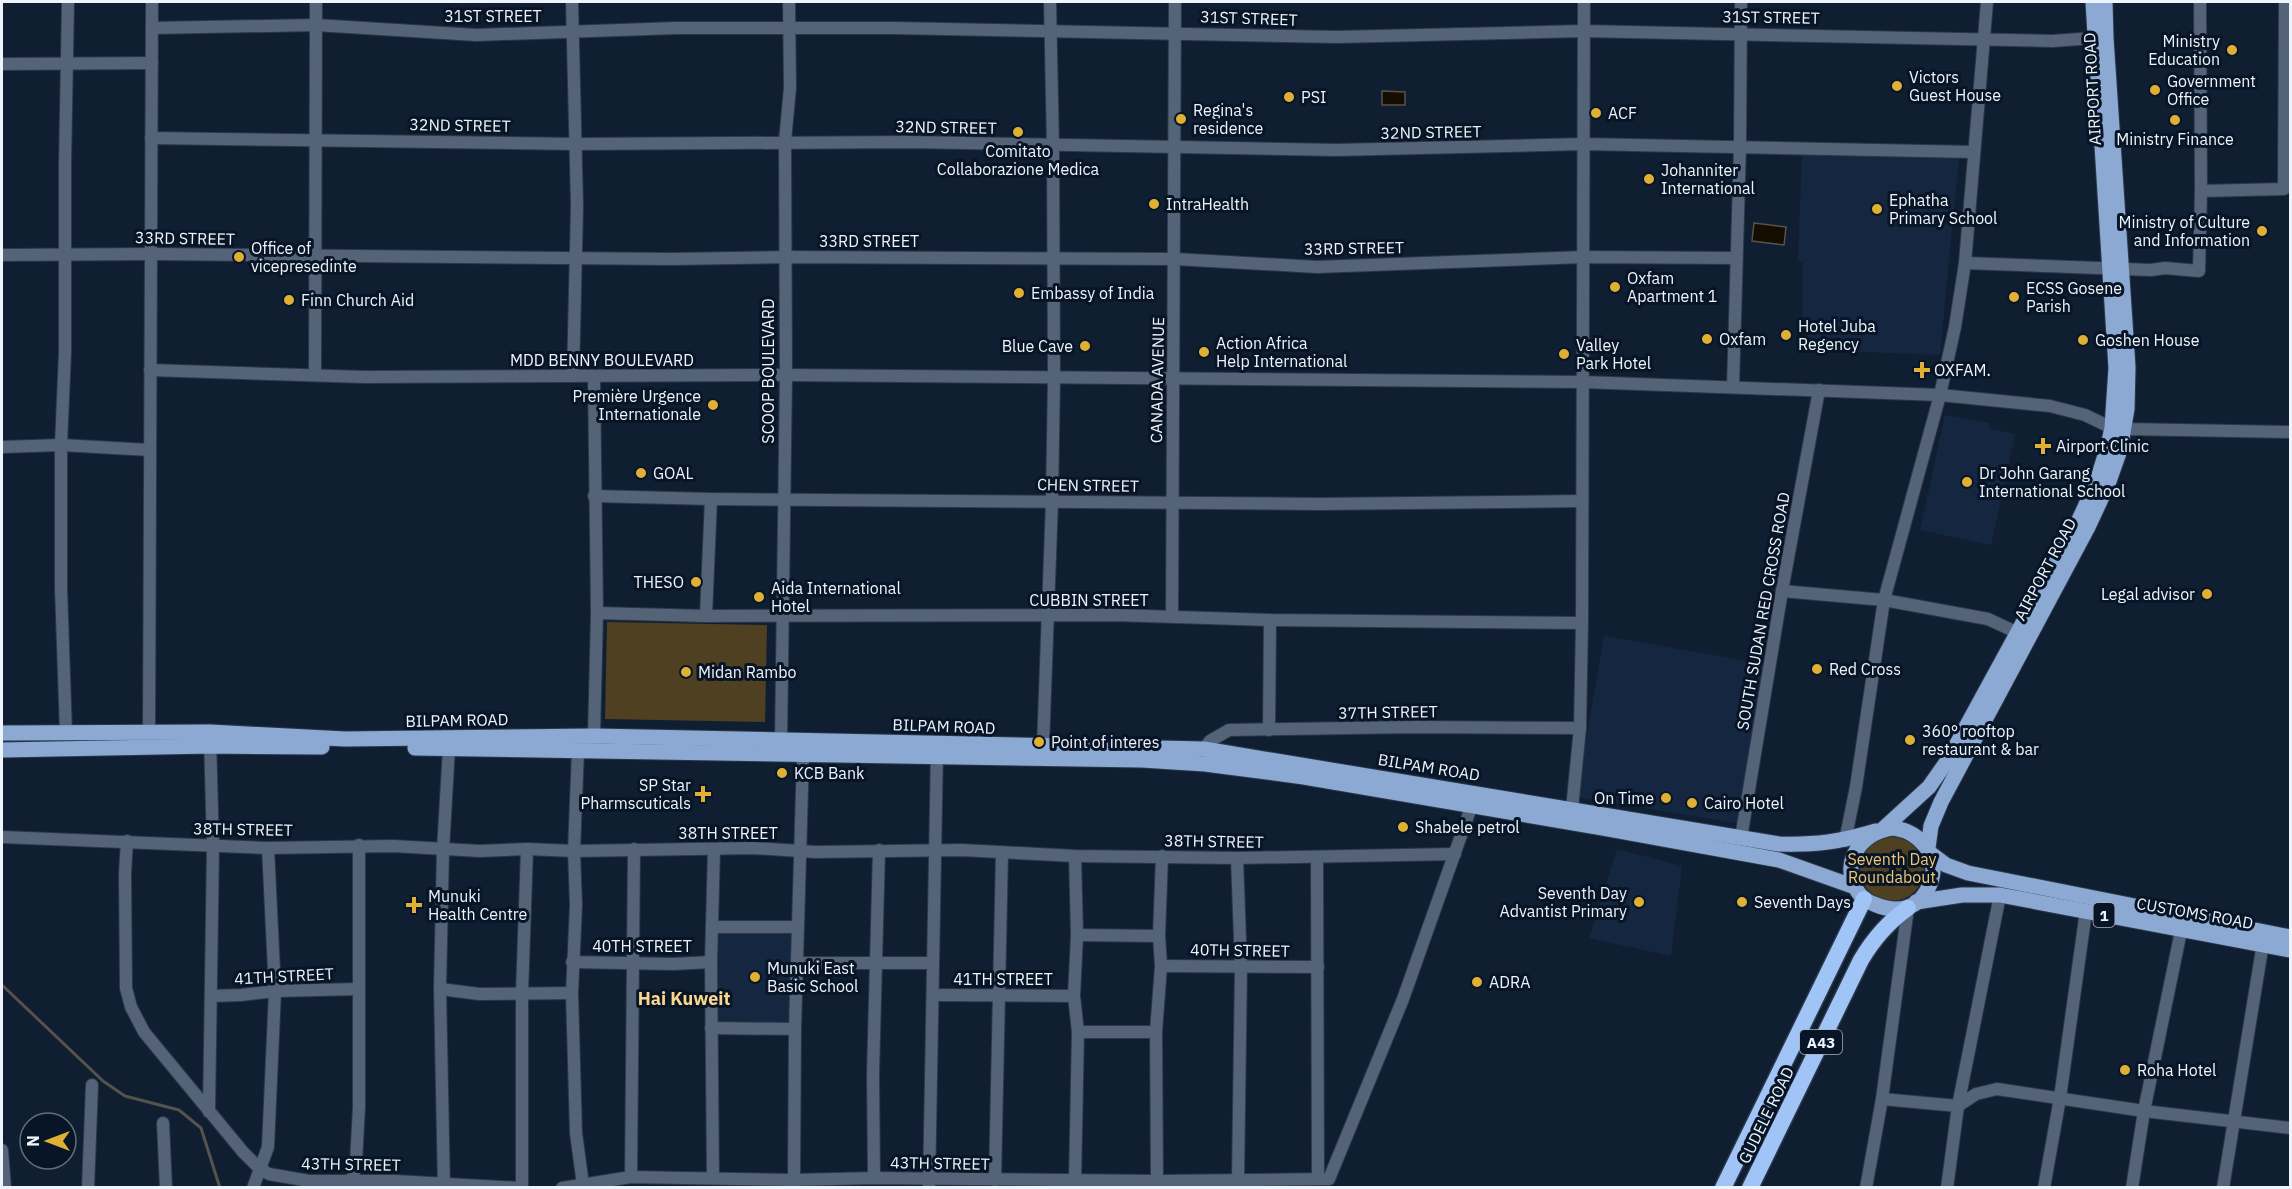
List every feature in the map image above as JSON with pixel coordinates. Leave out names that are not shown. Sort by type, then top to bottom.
[{"type":"highway","name":"GUDELE ROAD","points":[[1723,1188],[1859,893]]},
{"type":"highway","name":"GUDELE ROAD","points":[[1750,1188],[1861,960],[1891,920],[1912,905]]},
{"type":"main road","name":"AIRPORT ROAD","points":[[2093,2],[2094,38],[2115,268]]},
{"type":"main road","name":"AIRPORT ROAD","points":[[1929,851],[1931,826],[1941,802],[2088,527],[2108,484],[2120,450],[2105,2]]},
{"type":"main road","name":"AIRPORT ROAD","points":[[1880,830],[1929,787],[1948,760],[2078,522],[2097,481],[2108,446],[2118,428]]},
{"type":"main road","name":"BILPAM ROAD","points":[[2,733],[149,733],[210,739],[449,748],[803,755],[1043,747],[1140,746],[1204,749],[1474,799],[1779,860],[1859,893]]},
{"type":"main road","name":"BILPAM ROAD","points":[[2,750],[210,739],[594,736],[781,741],[1205,764],[1474,799],[1572,809],[1741,838],[1797,844],[1845,841],[1880,830]]},
{"type":"main road","name":"1","points":[[1880,830],[1894,828],[1913,833],[1929,851]]},
{"type":"main road","points":[[1859,893],[1851,871],[1854,854],[1863,840],[1880,830]]},
{"type":"main road","points":[[1912,905],[1922,896],[1931,880],[1933,871],[1929,851]]},
{"type":"main road","name":"CUSTOMS ROAD","points":[[1929,851],[1946,865],[1968,873],[2290,937]]},
{"type":"main road","name":"1","points":[[1859,893],[1887,909],[1912,905]]},
{"type":"main road","name":"CUSTOMS ROAD","points":[[1912,905],[1962,895],[2000,895],[2290,950]]},
{"type":"street","points":[[66,733],[61,588],[61,445],[65,352],[68,2]]},
{"type":"street","points":[[149,733],[152,2]]},
{"type":"street","points":[[315,375],[316,2]]},
{"type":"street","points":[[572,2],[576,144],[573,376]]},
{"type":"street","name":"SCOOP BOULEVARD","points":[[781,741],[786,375],[785,141],[790,88],[789,2]]},
{"type":"street","points":[[1043,747],[1054,378],[1050,2]]},
{"type":"street","name":"CANADA AVENUE","points":[[1172,616],[1175,378],[1175,2]]},
{"type":"street","points":[[1572,809],[1580,728],[1582,623],[1584,2]]},
{"type":"street","points":[[1733,387],[1740,146],[1741,2]]},
{"type":"street","points":[[1845,841],[1856,787],[1884,600],[1940,395],[1955,327],[1965,263],[1987,2]]},
{"type":"street","points":[[1965,263],[2178,268],[2199,271],[2200,2]]},
{"type":"street","points":[[2201,191],[2284,189],[2288,96],[2285,2]]},
{"type":"street","name":"31ST STREET","points":[[152,28],[316,25],[476,35],[676,28],[788,28],[1175,32],[1337,37],[1583,31],[2052,42],[2094,38]]},
{"type":"street","points":[[2,64],[152,63]]},
{"type":"street","name":"32ND STREET","points":[[151,138],[576,144],[785,141],[1053,146],[1111,144],[1174,148],[1336,150],[1583,144],[1974,152]]},
{"type":"street","name":"33RD STREET","points":[[2,255],[1175,259],[1317,267],[1583,257],[1736,258]]},
{"type":"street","name":"MDD BENNY BOULEVARD","points":[[150,370],[501,377],[786,375],[1582,382],[1940,395],[2050,406],[2085,415],[2118,428]]},
{"type":"street","points":[[594,376],[597,613],[594,736]]},
{"type":"street","name":"SOUTH SUDAN RED CROSS ROAD","points":[[1741,838],[1782,591],[1819,390]]},
{"type":"street","points":[[2118,428],[2290,432]]},
{"type":"street","points":[[2,447],[61,445],[150,450]]},
{"type":"street","name":"CHEN STREET","points":[[594,496],[784,500],[1332,504],[1582,501]]},
{"type":"street","points":[[706,616],[711,499]]},
{"type":"street","points":[[1782,591],[1884,600],[1988,619],[2018,633]]},
{"type":"street","name":"CUBBIN STREET","points":[[597,613],[706,616],[1172,616],[1270,620],[1582,623]]},
{"type":"street","points":[[1269,730],[1270,620]]},
{"type":"street","name":"37TH STREET","points":[[1204,749],[1210,741],[1229,730],[1415,727],[1580,728]]},
{"type":"street","points":[[209,1112],[213,846],[210,739]]},
{"type":"street","points":[[444,1185],[440,989],[443,850],[449,748]]},
{"type":"street","points":[[578,750],[574,851],[576,905],[572,993],[576,1133],[583,1185]]},
{"type":"street","points":[[929,1184],[937,750]]},
{"type":"street","points":[[794,1180],[795,1029],[803,755]]},
{"type":"street","points":[[1324,1182],[1403,999],[1474,799]]},
{"type":"street","name":"38TH STREET","points":[[2,837],[268,848],[393,846],[480,851],[527,849],[574,851],[714,849],[816,852],[936,850],[1075,856],[1237,858],[1455,854]]},
{"type":"street","points":[[127,841],[126,988],[131,1007],[144,1032],[209,1112],[260,1169]]},
{"type":"street","points":[[351,1185],[356,1162],[359,1107],[359,846]]},
{"type":"street","points":[[254,1188],[268,1147],[275,991],[268,848]]},
{"type":"street","points":[[520,1188],[522,993],[527,849]]},
{"type":"street","points":[[631,1177],[634,849]]},
{"type":"street","points":[[713,1178],[711,962],[714,849]]},
{"type":"street","points":[[874,1178],[873,1074],[879,850]]},
{"type":"street","points":[[995,1180],[1002,852]]},
{"type":"street","points":[[1075,856],[1077,935],[1074,996],[1078,1032],[1075,1180]]},
{"type":"street","points":[[1158,1181],[1156,1032],[1161,966],[1159,936],[1162,856]]},
{"type":"street","points":[[1233,1182],[1241,966],[1237,858]]},
{"type":"street","points":[[1317,858],[1324,1182]]},
{"type":"street","points":[[1947,1188],[1958,1106],[2000,895]]},
{"type":"street","points":[[1866,1188],[1912,905]]},
{"type":"street","points":[[2044,1188],[2060,1098],[2086,911]]},
{"type":"street","points":[[713,927],[798,927]]},
{"type":"street","points":[[2132,1188],[2144,1111],[2181,930]]},
{"type":"street","points":[[1077,935],[1159,936]]},
{"type":"street","points":[[2223,1188],[2232,1120],[2263,944]]},
{"type":"street","points":[[798,963],[875,961],[933,963]]},
{"type":"street","name":"40TH STREET","points":[[572,962],[673,964],[711,962]]},
{"type":"street","name":"40TH STREET","points":[[1161,966],[1318,967]]},
{"type":"street","name":"41TH STREET","points":[[211,996],[275,991],[359,989]]},
{"type":"street","points":[[440,989],[479,994],[572,993]]},
{"type":"street","name":"41TH STREET","points":[[933,995],[1074,996]]},
{"type":"street","points":[[711,1028],[795,1029]]},
{"type":"street","points":[[1078,1032],[1156,1032]]},
{"type":"street","points":[[88,1188],[92,1085]]},
{"type":"street","points":[[1882,1099],[1958,1106],[1976,1094],[1997,1089],[2144,1111],[2290,1128]]},
{"type":"street","points":[[163,1123],[166,1188]]},
{"type":"street","points":[[2,1150],[5,1188]]},
{"type":"street","name":"43TH STREET","points":[[260,1169],[274,1176],[351,1185],[520,1188]]},
{"type":"street","name":"43TH STREET","points":[[562,1188],[631,1177],[644,1182],[713,1178],[737,1183],[794,1180],[832,1183],[874,1178],[929,1184],[995,1180],[1039,1184],[1075,1180],[1136,1184],[1158,1181],[1324,1182]]},
{"type":"shaded area","points":[[1382,91],[1405,92],[1405,105],[1382,105]]},
{"type":"shaded area","name":"Ephatha Primary School","points":[[1802,152],[1959,157],[1940,355],[1844,351],[1844,342],[1814,343],[1803,334],[1803,263],[1798,261]]},
{"type":"shaded area","points":[[1754,223],[1786,227],[1784,245],[1752,241]]},
{"type":"shaded area","name":"Dr John Garang International School","points":[[1945,415],[1989,423],[1990,429],[2015,434],[1991,545],[1920,530]]},
{"type":"shaded area","points":[[1604,636],[1765,664],[1737,823],[1576,797]]},
{"type":"shaded area","name":"Seventh Day Advantist Primary","points":[[1617,849],[1682,866],[1671,956],[1589,938]]},
{"type":"shaded area","name":"Munuki East Basic School","points":[[796,930],[792,1024],[716,1023],[717,932]]},
{"type":"green space","name":"Midan Rambo","points":[[607,622],[767,625],[765,722],[605,719]]},
{"type":"green space","name":"Seventh Day Roundabout","points":[[1892,837],[1904,839],[1915,846],[1922,857],[1924,869],[1922,881],[1915,892],[1904,899],[1892,901],[1880,899],[1869,892],[1862,881],[1860,869],[1862,857],[1869,846],[1880,839]]},
{"type":"waterway","points":[[2,985],[103,1081],[125,1096],[179,1110],[201,1128],[220,1188]]},
{"type":"place","name":"Ministry Education","points":[[2232,50]]},
{"type":"place","name":"Victors Guest House","points":[[1897,86]]},
{"type":"place","name":"Government Office","points":[[2155,90]]},
{"type":"place","name":"PSI","points":[[1289,97]]},
{"type":"place","name":"ACF","points":[[1596,113]]},
{"type":"place","name":"Regina's residence","points":[[1181,119]]},
{"type":"place","name":"Ministry Finance","points":[[2175,120]]},
{"type":"place","name":"Comitato Collaborazione Medica","points":[[1018,132]]},
{"type":"place","name":"Johanniter International","points":[[1649,179]]},
{"type":"place","name":"IntraHealth","points":[[1154,204]]},
{"type":"place","name":"Ephatha Primary School","points":[[1877,209]]},
{"type":"place","name":"Ministry of Culture and Information","points":[[2262,231]]},
{"type":"place","name":"Office of vicepresedinte","points":[[239,257]]},
{"type":"place","name":"Oxfam Apartment 1","points":[[1615,287]]},
{"type":"place","name":"Embassy of India","points":[[1019,293]]},
{"type":"place","name":"ECSS Gosene Parish","points":[[2014,297]]},
{"type":"place","name":"Finn Church Aid","points":[[289,300]]},
{"type":"place","name":"Hotel Juba Regency","points":[[1786,335]]},
{"type":"place","name":"Oxfam","points":[[1707,339]]},
{"type":"place","name":"Goshen House","points":[[2083,340]]},
{"type":"place","name":"Blue Cave","points":[[1085,346]]},
{"type":"place","name":"Action Africa Help International","points":[[1204,352]]},
{"type":"place","name":"Valley Park Hotel","points":[[1564,354]]},
{"type":"place","name":"OXFAM.","points":[[1922,370]]},
{"type":"place","name":"Première Urgence Internationale","points":[[713,405]]},
{"type":"place","name":"Airport Clinic","points":[[2043,446]]},
{"type":"place","name":"GOAL","points":[[641,473]]},
{"type":"place","name":"Dr John Garang International School","points":[[1967,482]]},
{"type":"place","name":"THESO","points":[[696,582]]},
{"type":"place","name":"Legal advisor","points":[[2207,594]]},
{"type":"place","name":"Aida International Hotel","points":[[759,597]]},
{"type":"place","name":"Red Cross","points":[[1817,669]]},
{"type":"place","name":"Midan Rambo","points":[[686,672]]},
{"type":"place","name":"360° rooftop restaurant & bar","points":[[1910,740]]},
{"type":"place","name":"Point of interes","points":[[1039,742]]},
{"type":"place","name":"KCB Bank","points":[[782,773]]},
{"type":"place","name":"SP Star Pharmscuticals","points":[[703,794]]},
{"type":"place","name":"On Time","points":[[1666,798]]},
{"type":"place","name":"Cairo Hotel","points":[[1692,803]]},
{"type":"place","name":"Shabele petrol","points":[[1403,827]]},
{"type":"place","name":"Seventh Day Advantist Primary","points":[[1639,902]]},
{"type":"place","name":"Seventh Days","points":[[1742,902]]},
{"type":"place","name":"Munuki Health Centre","points":[[414,905]]},
{"type":"place","name":"Munuki East Basic School","points":[[755,977]]},
{"type":"place","name":"ADRA","points":[[1477,982]]},
{"type":"place","name":"Roha Hotel","points":[[2125,1070]]},
{"type":"district","name":"Hai Kuweit","points":[[684,998]]}]
